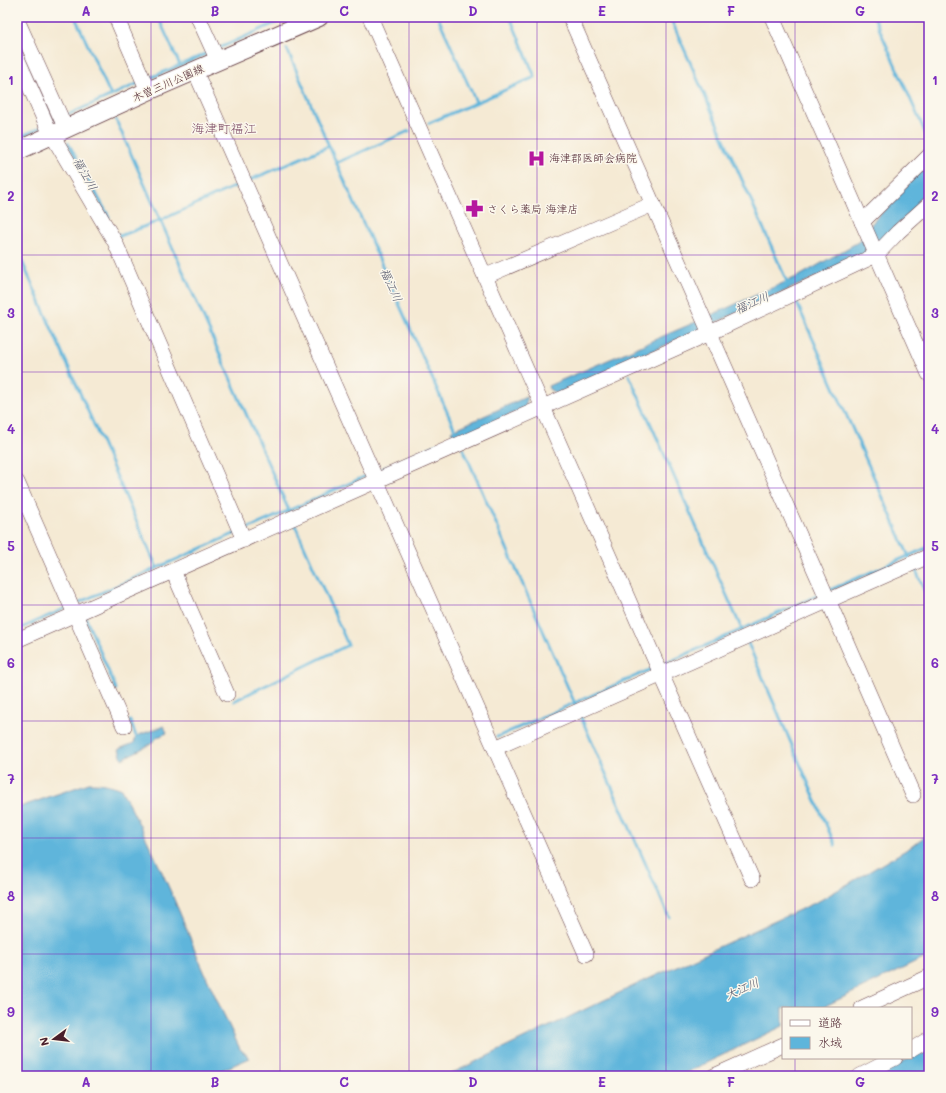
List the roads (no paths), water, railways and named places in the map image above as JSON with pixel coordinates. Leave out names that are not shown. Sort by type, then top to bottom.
[{"type":"main road","name":"木曽三川公園線","points":[[17,151],[148,91],[317,18]]},
{"type":"street","points":[[116,17],[148,91]]},
{"type":"street","points":[[198,17],[218,61]]},
{"type":"street","points":[[370,17],[752,879]]},
{"type":"street","points":[[570,17],[913,794]]},
{"type":"street","points":[[772,17],[929,374]]},
{"type":"street","points":[[17,20],[59,132]]},
{"type":"street","points":[[17,58],[59,132],[115,242],[244,540]]},
{"type":"street","points":[[195,71],[586,954]]},
{"type":"street","points":[[863,225],[929,156]]},
{"type":"street","points":[[486,276],[653,204]]},
{"type":"street","points":[[17,640],[544,407],[707,327],[875,252],[929,204]]},
{"type":"street","points":[[17,482],[124,726]]},
{"type":"street","points":[[495,748],[929,556]]},
{"type":"street","points":[[173,571],[228,694]]},
{"type":"street","points":[[864,1007],[929,977]]},
{"type":"street","points":[[912,1049],[929,1039]]},
{"type":"street","points":[[714,1076],[782,1045]]},
{"type":"street","points":[[860,1076],[893,1059]]},
{"type":"water","points":[[929,162],[929,194],[880,243],[863,256],[557,394],[549,389],[548,386],[801,275],[858,242],[873,222]]},
{"type":"water","points":[[526,397],[525,408],[456,439],[451,431]]},
{"type":"water","points":[[164,726],[167,733],[158,737],[151,744],[122,759],[119,749],[134,743],[136,736]]},
{"type":"water","points":[[89,783],[105,784],[121,789],[162,871],[207,979],[240,1049],[250,1058],[208,1076],[17,1076],[17,808]]},
{"type":"water","name":"大江川","points":[[929,833],[929,956],[823,1007],[782,1007],[782,1026],[679,1076],[446,1076],[646,980],[819,901],[911,847]]},
{"type":"water","points":[[929,1048],[929,1076],[875,1076],[908,1059],[912,1059],[912,1057]]},
{"type":"waterway","points":[[75,17],[111,96]]},
{"type":"waterway","points":[[158,17],[180,65]]},
{"type":"waterway","points":[[217,49],[289,17]]},
{"type":"waterway","points":[[438,17],[476,102]]},
{"type":"waterway","points":[[429,123],[535,77],[510,17]]},
{"type":"waterway","points":[[670,17],[788,284]]},
{"type":"waterway","points":[[874,17],[929,141]]},
{"type":"waterway","points":[[287,49],[329,146]]},
{"type":"waterway","points":[[148,79],[208,53]]},
{"type":"waterway","points":[[65,116],[139,83]]},
{"type":"waterway","name":"福江川","points":[[41,92],[53,119],[56,122]]},
{"type":"waterway","points":[[116,120],[290,513]]},
{"type":"waterway","points":[[17,138],[42,127]]},
{"type":"waterway","points":[[336,163],[409,131]]},
{"type":"waterway","name":"福江川","points":[[68,143],[109,217]]},
{"type":"waterway","name":"福江川","points":[[250,180],[329,146],[456,432]]},
{"type":"waterway","name":"福江川","points":[[118,234],[120,236],[161,220],[240,184]]},
{"type":"waterway","points":[[17,250],[157,568]]},
{"type":"waterway","points":[[796,301],[910,559]]},
{"type":"waterway","points":[[629,375],[743,632]]},
{"type":"waterway","points":[[379,470],[453,438],[455,434]]},
{"type":"waterway","points":[[463,448],[576,706]]},
{"type":"waterway","points":[[245,530],[368,475]]},
{"type":"waterway","points":[[234,701],[348,645],[294,523]]},
{"type":"waterway","points":[[80,602],[236,533]]},
{"type":"waterway","points":[[830,590],[929,547]]},
{"type":"waterway","points":[[915,568],[929,601]]},
{"type":"waterway","points":[[662,665],[821,594]]},
{"type":"waterway","points":[[17,630],[66,608]]},
{"type":"waterway","points":[[85,616],[116,689]]},
{"type":"waterway","points":[[747,641],[835,845]]},
{"type":"waterway","points":[[497,737],[654,668]]},
{"type":"waterway","points":[[580,715],[669,917]]},
{"type":"waterway","points":[[130,721],[136,736]]},
{"type":"place","name":"海津郡医師会病院","points":[[536,158]]},
{"type":"place","name":"さくら薬局 海津店","points":[[474,209]]},
{"type":"district","name":"海津町福江","points":[[224,128]]}]
